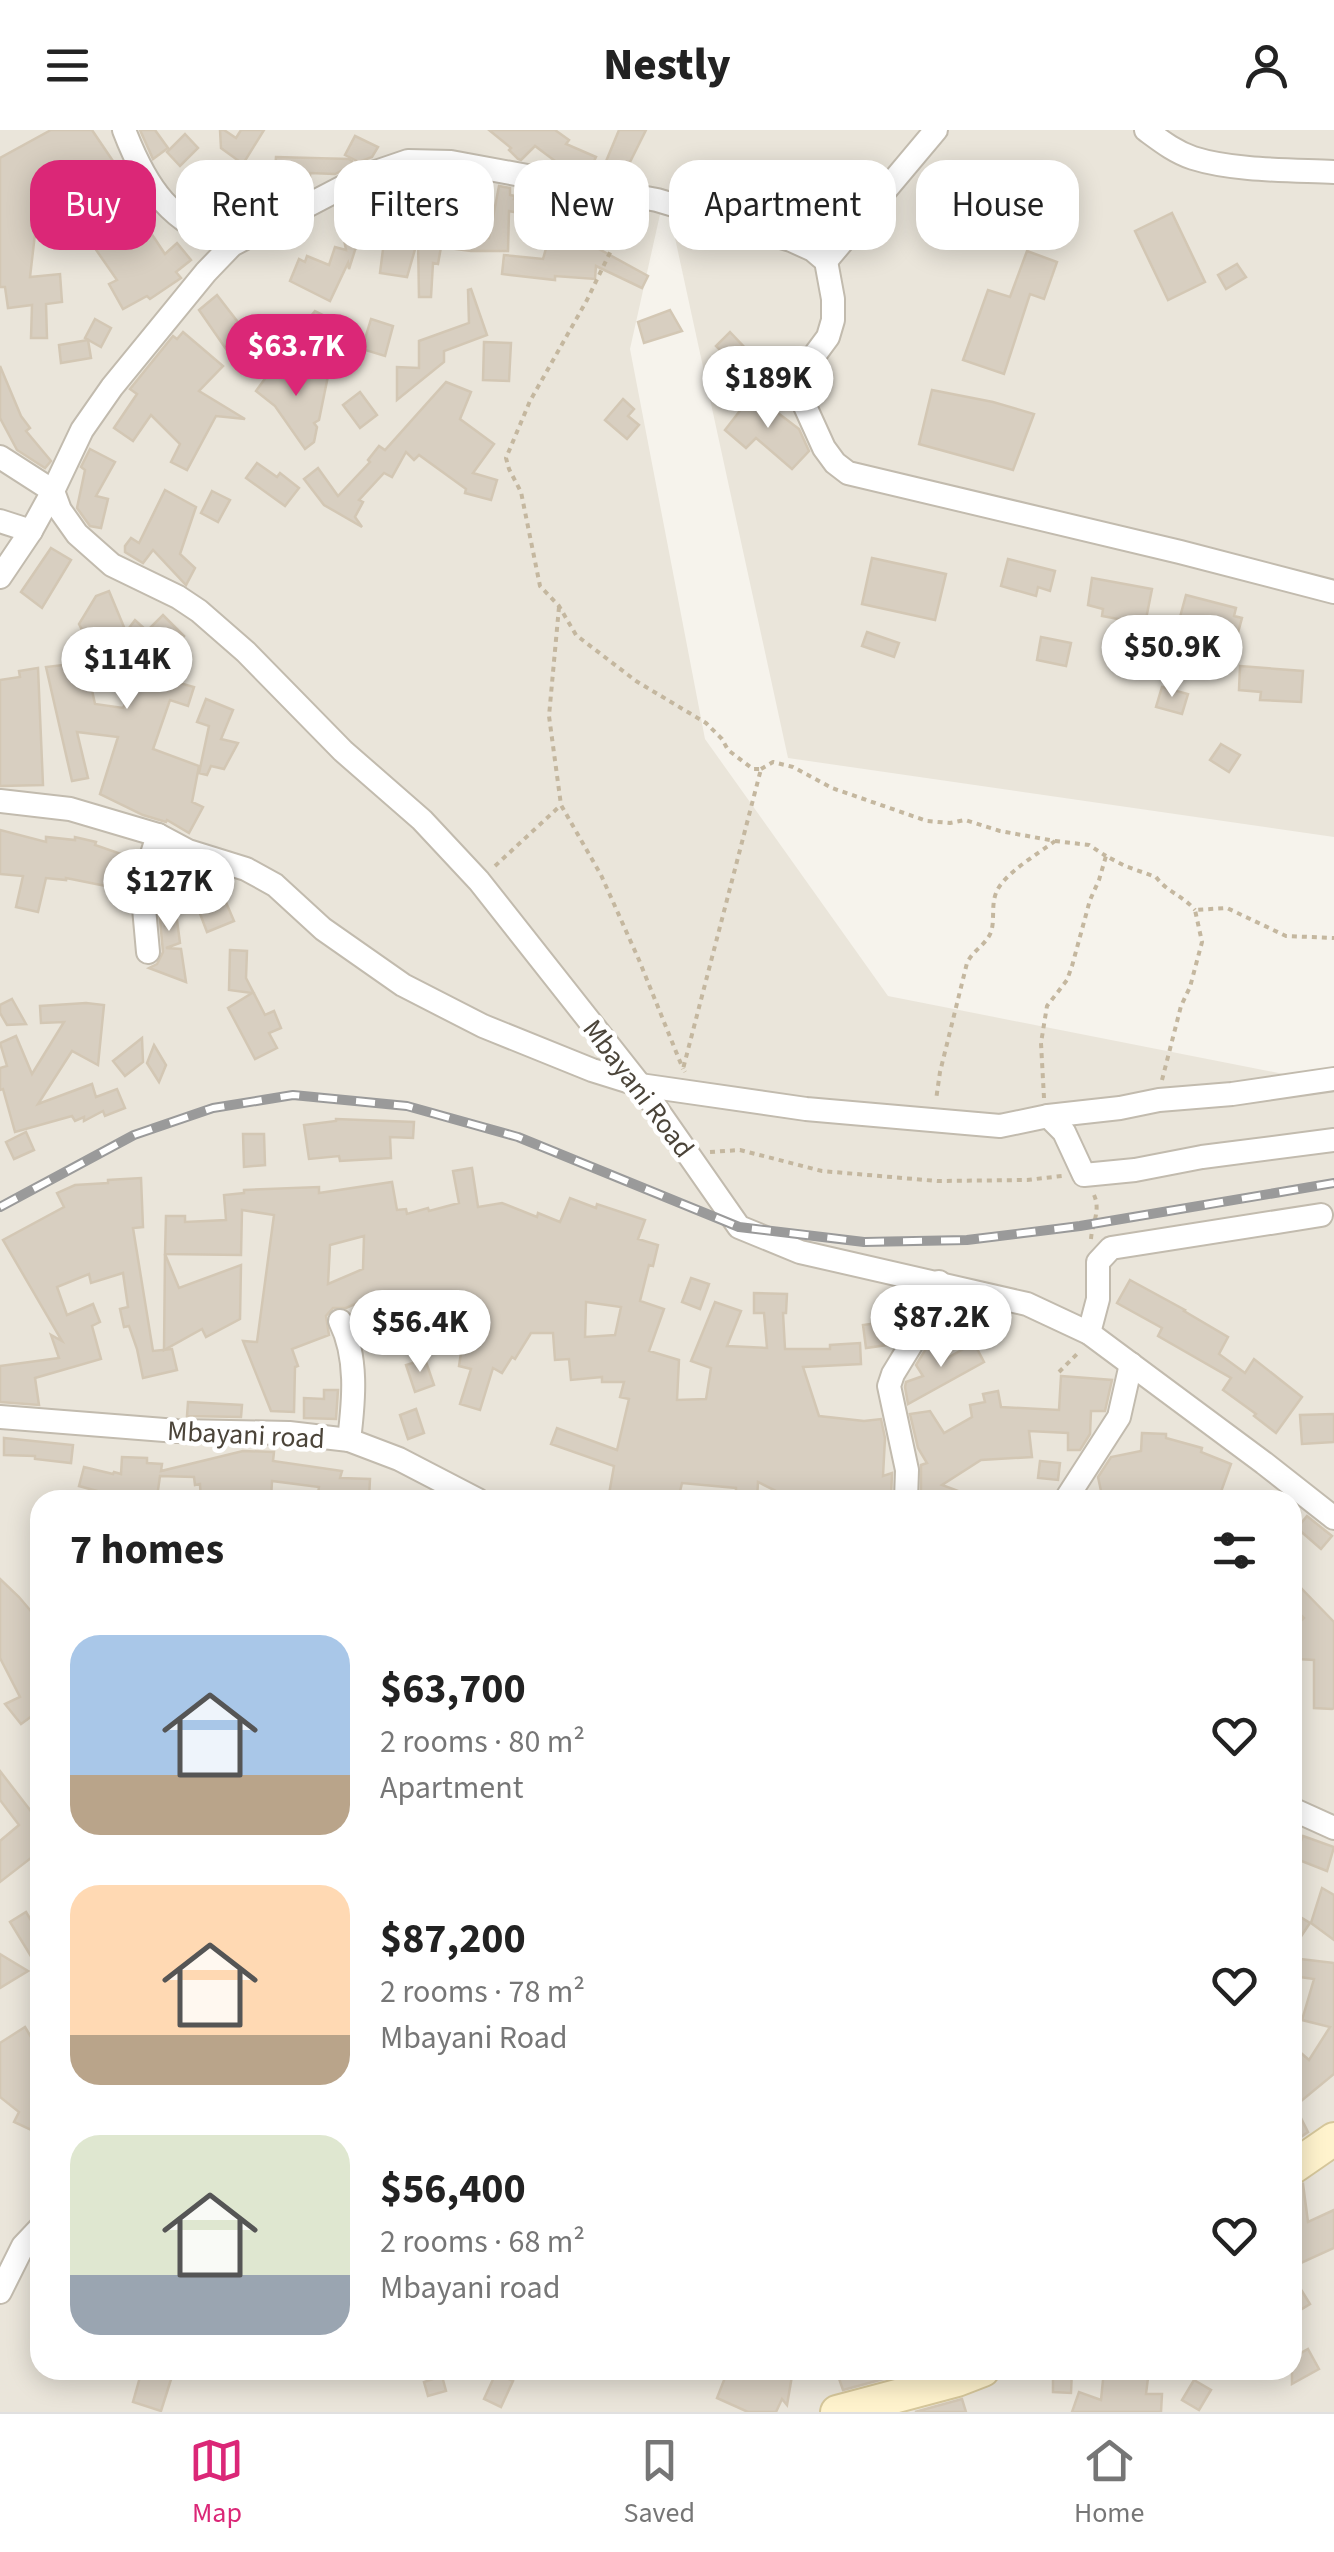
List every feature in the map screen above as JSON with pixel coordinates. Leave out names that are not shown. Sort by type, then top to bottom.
[{"type":"street","points":[[124,130],[137,163],[176,216]]},
{"type":"street","points":[[826,261],[936,130]]},
{"type":"street","points":[[1146,130],[1194,158],[1259,169],[1334,172]]},
{"type":"street","points":[[314,202],[364,176],[408,161],[452,162],[514,174]]},
{"type":"street","points":[[649,198],[791,240],[826,261],[833,320],[828,337],[808,364],[804,404],[824,448],[848,473],[1334,592]]},
{"type":"street","points":[[0,577],[54,492],[82,430],[112,387],[226,250]]},
{"type":"street","points":[[0,457],[54,492]]},
{"type":"street","name":"Mbayani Road","points":[[54,492],[67,521],[86,544],[112,565],[178,597],[211,622],[343,750],[422,820],[479,880],[640,1084],[738,1226],[800,1252],[1027,1304],[1090,1334],[1297,1490]]},
{"type":"street","points":[[0,521],[31,531]]},
{"type":"street","points":[[0,801],[70,809],[158,835],[188,851],[246,869],[275,886],[323,929],[402,984],[483,1026],[592,1070],[640,1084],[806,1110],[1000,1126],[1159,1100],[1334,1079]]},
{"type":"street","points":[[148,952],[142,886],[158,835]]},
{"type":"street","points":[[1048,1116],[1064,1132],[1084,1174],[1334,1140]]},
{"type":"street","points":[[1090,1334],[1098,1299],[1098,1262],[1110,1248],[1320,1215]]},
{"type":"street","points":[[906,1490],[907,1470],[889,1386],[926,1320],[939,1282]]},
{"type":"street","points":[[340,1320],[351,1350],[353,1405],[349,1440]]},
{"type":"street","points":[[1072,1490],[1119,1416],[1131,1364]]},
{"type":"street","name":"Mbayani road","points":[[0,1417],[177,1432],[289,1433],[349,1440],[399,1459],[459,1490]]},
{"type":"street","name":"Mbayani Road","points":[[1302,1494],[1334,1518]]},
{"type":"street","points":[[1302,1814],[1334,1828]]},
{"type":"street","points":[[1302,2161],[1334,2139]]},
{"type":"street","points":[[0,2292],[30,2239]]},
{"type":"street","points":[[838,2412],[957,2380]]},
{"type":"path","points":[[611,250],[530,401],[506,458],[521,492],[540,586],[559,606],[576,635],[636,681],[706,723],[728,750],[753,769],[773,762],[793,767],[832,788],[928,821],[965,820],[1000,831],[1089,845],[1125,866],[1156,877],[1162,886],[1180,895],[1194,910],[1202,942],[1173,1037],[1159,1100]]},
{"type":"path","points":[[559,606],[549,716],[561,804],[601,875],[694,1093]]},
{"type":"path","points":[[683,1069],[761,769]]},
{"type":"path","points":[[479,880],[561,804]]},
{"type":"path","points":[[933,1120],[940,1072],[967,963],[991,931],[996,891],[1003,881],[1055,841]]},
{"type":"path","points":[[1048,1116],[1044,1108],[1041,1042],[1047,1006],[1072,966],[1106,856]]},
{"type":"path","points":[[1194,910],[1227,908],[1286,936],[1334,938]]},
{"type":"path","points":[[689,1153],[740,1150],[822,1171],[937,1181],[1026,1180],[1084,1174],[1097,1200],[1091,1236],[1098,1262]]},
{"type":"path","points":[[1059,1372],[1090,1334]]},
{"type":"shaded area","points":[[0,130],[1334,130],[1334,837],[788,758],[678,250],[896,250],[896,160],[669,160],[669,210],[665,192],[630,349],[705,739],[888,996],[1334,1084],[1334,2412],[0,2412]]},
{"type":"building","points":[[51,130],[92,130],[112,160],[30,160],[30,250],[33,250],[30,277],[60,274],[62,302],[46,304],[47,338],[31,338],[32,305],[8,308],[5,287],[0,287],[0,158]]},
{"type":"building","points":[[140,130],[155,130],[168,148],[153,159]]},
{"type":"building","points":[[220,130],[236,138],[241,130],[264,130],[245,160],[238,160],[221,148]]},
{"type":"building","points":[[489,130],[555,130],[569,140],[566,144],[596,157],[554,160],[535,146],[521,160]]},
{"type":"building","points":[[619,130],[646,130],[631,160],[607,160]]},
{"type":"building","points":[[185,134],[198,148],[186,160],[176,162],[167,152]]},
{"type":"building","points":[[355,136],[378,147],[372,157],[364,160],[345,155]]},
{"type":"building","points":[[276,157],[350,160],[334,160],[334,174],[314,173],[314,160],[276,160]]},
{"type":"building","points":[[499,186],[510,188],[514,212],[509,211],[508,251],[464,250],[494,250]]},
{"type":"building","points":[[1172,213],[1205,282],[1168,300],[1135,231]]},
{"type":"building","points":[[156,240],[165,254],[176,244],[176,250],[183,250],[191,260],[176,272],[181,278],[150,299],[147,296],[123,309],[109,284],[117,280],[96,250],[156,250]]},
{"type":"building","points":[[334,250],[355,250],[330,301],[290,281],[299,259],[305,262],[307,256],[329,265]]},
{"type":"building","points":[[383,250],[415,250],[407,277],[380,273]]},
{"type":"building","points":[[418,250],[440,250],[438,264],[433,263],[431,297],[419,297]]},
{"type":"building","points":[[546,250],[601,250],[648,276],[642,288],[596,266],[595,279],[555,276],[555,280],[502,274],[504,255],[543,259]]},
{"type":"building","points":[[1027,251],[1057,262],[1044,299],[1030,294],[1004,374],[963,360],[988,290],[1010,297]]},
{"type":"building","points":[[1237,264],[1246,277],[1226,289],[1218,275]]},
{"type":"building","points":[[471,289],[487,335],[444,351],[444,362],[397,400],[397,367],[419,368],[419,341],[469,323]]},
{"type":"building","points":[[217,295],[251,339],[239,338],[235,362],[199,310]]},
{"type":"building","points":[[670,310],[682,331],[644,343],[638,322]]},
{"type":"building","points":[[315,311],[327,317],[325,322],[333,326],[330,333],[343,334],[342,349],[294,344]]},
{"type":"building","points":[[95,319],[111,328],[101,347],[85,338]]},
{"type":"building","points":[[371,319],[393,326],[385,356],[362,349]]},
{"type":"building","points":[[183,332],[223,366],[199,391],[245,419],[216,416],[187,470],[171,462],[180,444],[151,415],[133,441],[114,428],[137,394],[130,389],[173,336],[177,339]]},
{"type":"building","points":[[730,332],[747,350],[733,363],[716,346]]},
{"type":"building","points":[[88,340],[91,358],[61,363],[59,345]]},
{"type":"building","points":[[484,342],[511,343],[509,381],[483,380]]},
{"type":"building","points":[[275,365],[328,376],[319,420],[314,423],[314,442],[305,449],[275,406],[256,391]]},
{"type":"building","points":[[0,366],[30,428],[26,431],[51,461],[45,468],[17,450],[0,418]]},
{"type":"building","points":[[446,382],[471,392],[460,419],[494,444],[473,473],[497,480],[491,500],[465,493],[466,489],[419,455],[414,460],[406,452],[392,477],[384,473],[359,500],[363,502],[355,517],[362,527],[324,505],[304,479],[318,468],[338,496],[370,462],[379,446],[385,450]]},
{"type":"building","points":[[932,390],[1034,414],[1013,470],[919,444]]},
{"type":"building","points":[[360,392],[377,415],[360,428],[343,405]]},
{"type":"building","points":[[753,394],[799,429],[809,451],[792,469],[756,438],[746,448],[725,430]]},
{"type":"building","points":[[623,399],[634,409],[628,416],[639,425],[627,439],[605,420]]},
{"type":"building","points":[[90,449],[115,462],[96,496],[108,499],[101,528],[90,526],[77,508],[85,470],[81,467]]},
{"type":"building","points":[[257,463],[277,477],[280,473],[299,488],[285,506],[246,478]]},
{"type":"building","points":[[165,490],[196,507],[180,554],[195,568],[186,585],[153,550],[143,563],[125,552],[131,538],[139,543]]},
{"type":"building","points":[[212,491],[230,500],[218,522],[201,513]]},
{"type":"building","points":[[51,548],[71,560],[42,608],[21,592]]},
{"type":"building","points":[[872,558],[946,574],[935,620],[862,604]]},
{"type":"building","points":[[1008,559],[1055,571],[1050,591],[1038,587],[1036,596],[1001,586]]},
{"type":"building","points":[[1092,578],[1152,589],[1145,624],[1102,616],[1103,609],[1088,605]]},
{"type":"building","points":[[109,591],[126,632],[135,620],[147,631],[163,615],[184,636],[162,658],[182,667],[176,682],[194,687],[188,706],[170,700],[153,749],[199,766],[192,802],[203,807],[189,833],[167,820],[143,815],[100,794],[118,737],[77,732],[88,778],[72,781],[46,667],[72,664],[71,659],[93,651],[79,624],[96,596]],"holes":[[[158,640],[123,708],[95,704],[88,672],[111,663],[116,670]]]},
{"type":"building","points":[[1186,595],[1236,608],[1234,616],[1242,618],[1233,651],[1186,639],[1188,631],[1177,628]]},
{"type":"building","points":[[867,632],[899,643],[894,657],[862,646]]},
{"type":"building","points":[[1041,637],[1071,643],[1066,666],[1037,660]]},
{"type":"building","points":[[1240,666],[1303,671],[1301,702],[1260,700],[1261,692],[1239,690]]},
{"type":"building","points":[[38,668],[43,785],[0,786],[0,680],[20,677],[19,671]]},
{"type":"building","points":[[1162,687],[1188,694],[1182,714],[1156,707]]},
{"type":"building","points":[[206,699],[233,710],[221,739],[238,743],[224,769],[211,766],[207,775],[199,773],[209,726],[197,722]]},
{"type":"building","points":[[1221,744],[1240,755],[1229,772],[1210,760]]},
{"type":"building","points":[[0,830],[46,842],[46,837],[75,837],[124,855],[116,888],[46,878],[38,912],[16,907],[23,876],[0,874]]},
{"type":"building","points":[[161,876],[171,880],[175,906],[166,925],[177,920],[180,943],[166,948],[181,949],[186,982],[149,968],[157,964],[163,952],[157,888]]},
{"type":"building","points":[[225,900],[234,921],[207,932],[199,911]]},
{"type":"building","points":[[230,950],[247,951],[246,978],[265,1015],[274,1011],[281,1028],[269,1033],[277,1048],[255,1059],[228,1008],[252,993],[229,990]]},
{"type":"building","points":[[12,999],[26,1024],[7,1025],[0,1013],[0,1005]]},
{"type":"building","points":[[104,1005],[98,1065],[72,1051],[38,1104],[92,1084],[96,1097],[117,1089],[125,1108],[105,1116],[103,1111],[84,1121],[84,1117],[75,1121],[72,1116],[15,1132],[3,1089],[0,1090],[0,1068],[7,1066],[0,1043],[16,1036],[32,1074],[64,1022],[41,1023],[40,1006]]},
{"type":"building","points":[[142,1038],[143,1062],[125,1076],[113,1061]]},
{"type":"building","points":[[154,1045],[166,1065],[159,1082],[147,1063]]},
{"type":"building","points":[[336,1119],[414,1122],[413,1138],[390,1137],[391,1158],[309,1159],[304,1125]]},
{"type":"building","points":[[26,1132],[34,1150],[14,1159],[6,1142]]},
{"type":"building","points":[[243,1134],[264,1134],[265,1165],[244,1167]]},
{"type":"building","points":[[472,1168],[478,1207],[502,1203],[560,1222],[570,1198],[645,1220],[638,1239],[658,1245],[640,1301],[664,1309],[649,1351],[679,1360],[677,1400],[706,1399],[711,1368],[691,1361],[715,1302],[741,1311],[727,1346],[767,1348],[764,1313],[754,1313],[754,1293],[787,1294],[783,1313],[785,1349],[830,1349],[830,1345],[860,1343],[861,1364],[803,1367],[819,1416],[881,1419],[885,1438],[883,1476],[892,1473],[891,1490],[774,1490],[758,1482],[758,1490],[682,1483],[680,1490],[610,1490],[614,1466],[551,1444],[557,1428],[617,1450],[629,1399],[620,1397],[624,1382],[602,1382],[602,1377],[571,1380],[569,1359],[555,1360],[553,1333],[531,1333],[502,1373],[493,1368],[480,1410],[460,1404],[471,1369],[459,1366],[461,1353],[424,1352],[425,1314],[376,1324],[371,1297],[346,1308],[333,1308],[326,1316],[329,1335],[292,1349],[298,1366],[294,1412],[271,1411],[243,1341],[257,1342],[274,1215],[242,1210],[241,1255],[165,1254],[166,1216],[185,1216],[185,1222],[226,1220],[224,1195],[244,1190],[319,1187],[319,1193],[392,1182],[397,1210],[406,1209],[407,1214],[459,1203],[453,1171]],"holes":[[[364,1236],[363,1269],[328,1284],[330,1245]],[[586,1302],[621,1307],[615,1335],[585,1337]]]},
{"type":"building","points":[[141,1178],[143,1227],[133,1228],[153,1351],[172,1349],[177,1370],[143,1378],[137,1349],[129,1326],[124,1327],[120,1309],[128,1307],[123,1273],[91,1283],[89,1274],[57,1287],[67,1315],[93,1304],[100,1322],[92,1326],[101,1359],[35,1378],[39,1405],[0,1402],[0,1366],[59,1358],[51,1335],[62,1341],[3,1240],[64,1207],[57,1193],[75,1185]]},
{"type":"building","points":[[165,1254],[179,1288],[241,1265],[240,1319],[206,1337],[202,1329],[164,1350]]},
{"type":"building","points":[[691,1278],[709,1284],[700,1309],[682,1302]]},
{"type":"building","points":[[1130,1280],[1228,1337],[1219,1354],[1245,1373],[1254,1359],[1302,1397],[1276,1433],[1223,1390],[1231,1378],[1158,1336],[1162,1328],[1117,1303]]},
{"type":"building","points":[[906,1319],[894,1344],[866,1348],[863,1325]]},
{"type":"building","points":[[974,1343],[984,1362],[908,1404],[906,1382],[923,1376],[916,1365],[927,1347],[930,1345],[942,1361]]},
{"type":"building","points":[[425,1359],[434,1385],[415,1392],[406,1365]]},
{"type":"building","points":[[1061,1376],[1112,1380],[1105,1411],[1091,1411],[1090,1434],[1080,1450],[1068,1450],[1068,1433],[1029,1431],[1032,1457],[981,1460],[942,1485],[955,1490],[921,1490],[921,1465],[927,1463],[918,1448],[910,1414],[930,1411],[944,1433],[972,1417],[970,1405],[985,1402],[983,1394],[998,1391],[1001,1407],[1059,1410]]},
{"type":"building","points":[[324,1390],[338,1390],[336,1419],[304,1418],[304,1398],[324,1399]]},
{"type":"building","points":[[188,1402],[242,1405],[241,1417],[187,1416]]},
{"type":"building","points":[[416,1409],[424,1433],[408,1439],[400,1415]]},
{"type":"building","points":[[1334,1414],[1334,1442],[1302,1444],[1300,1415]]},
{"type":"building","points":[[1142,1433],[1166,1434],[1166,1438],[1202,1448],[1201,1452],[1231,1464],[1222,1490],[1101,1490],[1098,1477],[1111,1457],[1141,1451]]},
{"type":"building","points":[[4,1438],[73,1445],[71,1463],[4,1455]]},
{"type":"building","points":[[243,1451],[274,1452],[273,1461],[342,1471],[340,1478],[370,1479],[369,1490],[318,1490],[319,1487],[272,1481],[272,1490],[200,1490],[194,1477],[160,1476],[158,1490],[94,1490],[79,1486],[84,1467],[121,1474],[122,1457],[147,1458],[147,1463],[162,1464],[161,1471]]},
{"type":"building","points":[[1040,1461],[1060,1463],[1058,1480],[1038,1478]]},
{"type":"building","points":[[1307,1516],[1332,1536],[1321,1549],[1302,1532],[1302,1522]]},
{"type":"building","points":[[0,1579],[30,1610],[30,1717],[21,1724],[5,1704],[20,1697],[0,1658]]},
{"type":"building","points":[[1302,1589],[1334,1622],[1332,1709],[1314,1708],[1314,1660],[1302,1659]]},
{"type":"building","points":[[0,1771],[30,1810],[30,1859],[0,1882],[0,1841],[19,1825],[0,1800]]},
{"type":"building","points":[[1302,1838],[1334,1847],[1327,1871],[1302,1861]]},
{"type":"building","points":[[1322,1888],[1334,1895],[1334,1940],[1311,1923]]},
{"type":"building","points":[[26,1912],[30,1919],[30,1955],[10,1922]]},
{"type":"building","points":[[1302,1918],[1310,1923],[1302,1935]]},
{"type":"building","points":[[0,1954],[28,1971],[0,1988]]},
{"type":"building","points":[[1302,1959],[1334,1963],[1334,2074],[1302,2100],[1302,2054],[1309,2060],[1330,2027],[1302,2020],[1314,1979],[1302,1977]]},
{"type":"building","points":[[25,2027],[30,2035],[30,2129],[14,2122],[19,2112],[0,2097],[0,2043]]},
{"type":"building","points":[[1302,2184],[1308,2222],[1334,2210],[1334,2248],[1302,2262]]},
{"type":"building","points":[[1302,2291],[1310,2304],[1302,2309]]},
{"type":"building","points":[[1308,2349],[1319,2369],[1302,2378],[1302,2352]]},
{"type":"building","points":[[139,2380],[171,2380],[161,2411],[133,2402]]},
{"type":"building","points":[[443,2380],[446,2391],[428,2396],[424,2382]]},
{"type":"building","points":[[493,2380],[513,2381],[501,2407],[484,2399]]},
{"type":"building","points":[[724,2380],[791,2380],[787,2405],[782,2399],[776,2412],[748,2412],[717,2398]]},
{"type":"building","points":[[840,2380],[880,2380],[843,2390]]},
{"type":"building","points":[[1053,2380],[1072,2380],[1071,2393],[1053,2392]]},
{"type":"building","points":[[1103,2380],[1148,2380],[1146,2394],[1162,2394],[1161,2412],[1072,2412],[1079,2392],[1101,2400]]},
{"type":"building","points":[[1194,2380],[1211,2390],[1199,2410],[1182,2400]]},
{"type":"building","points":[[962,2399],[966,2412],[915,2412]]},
{"type":"railway","points":[[0,1207],[134,1135],[213,1108],[293,1095],[407,1106],[518,1137],[739,1227],[864,1242],[967,1240],[1080,1226],[1334,1183]]}]
